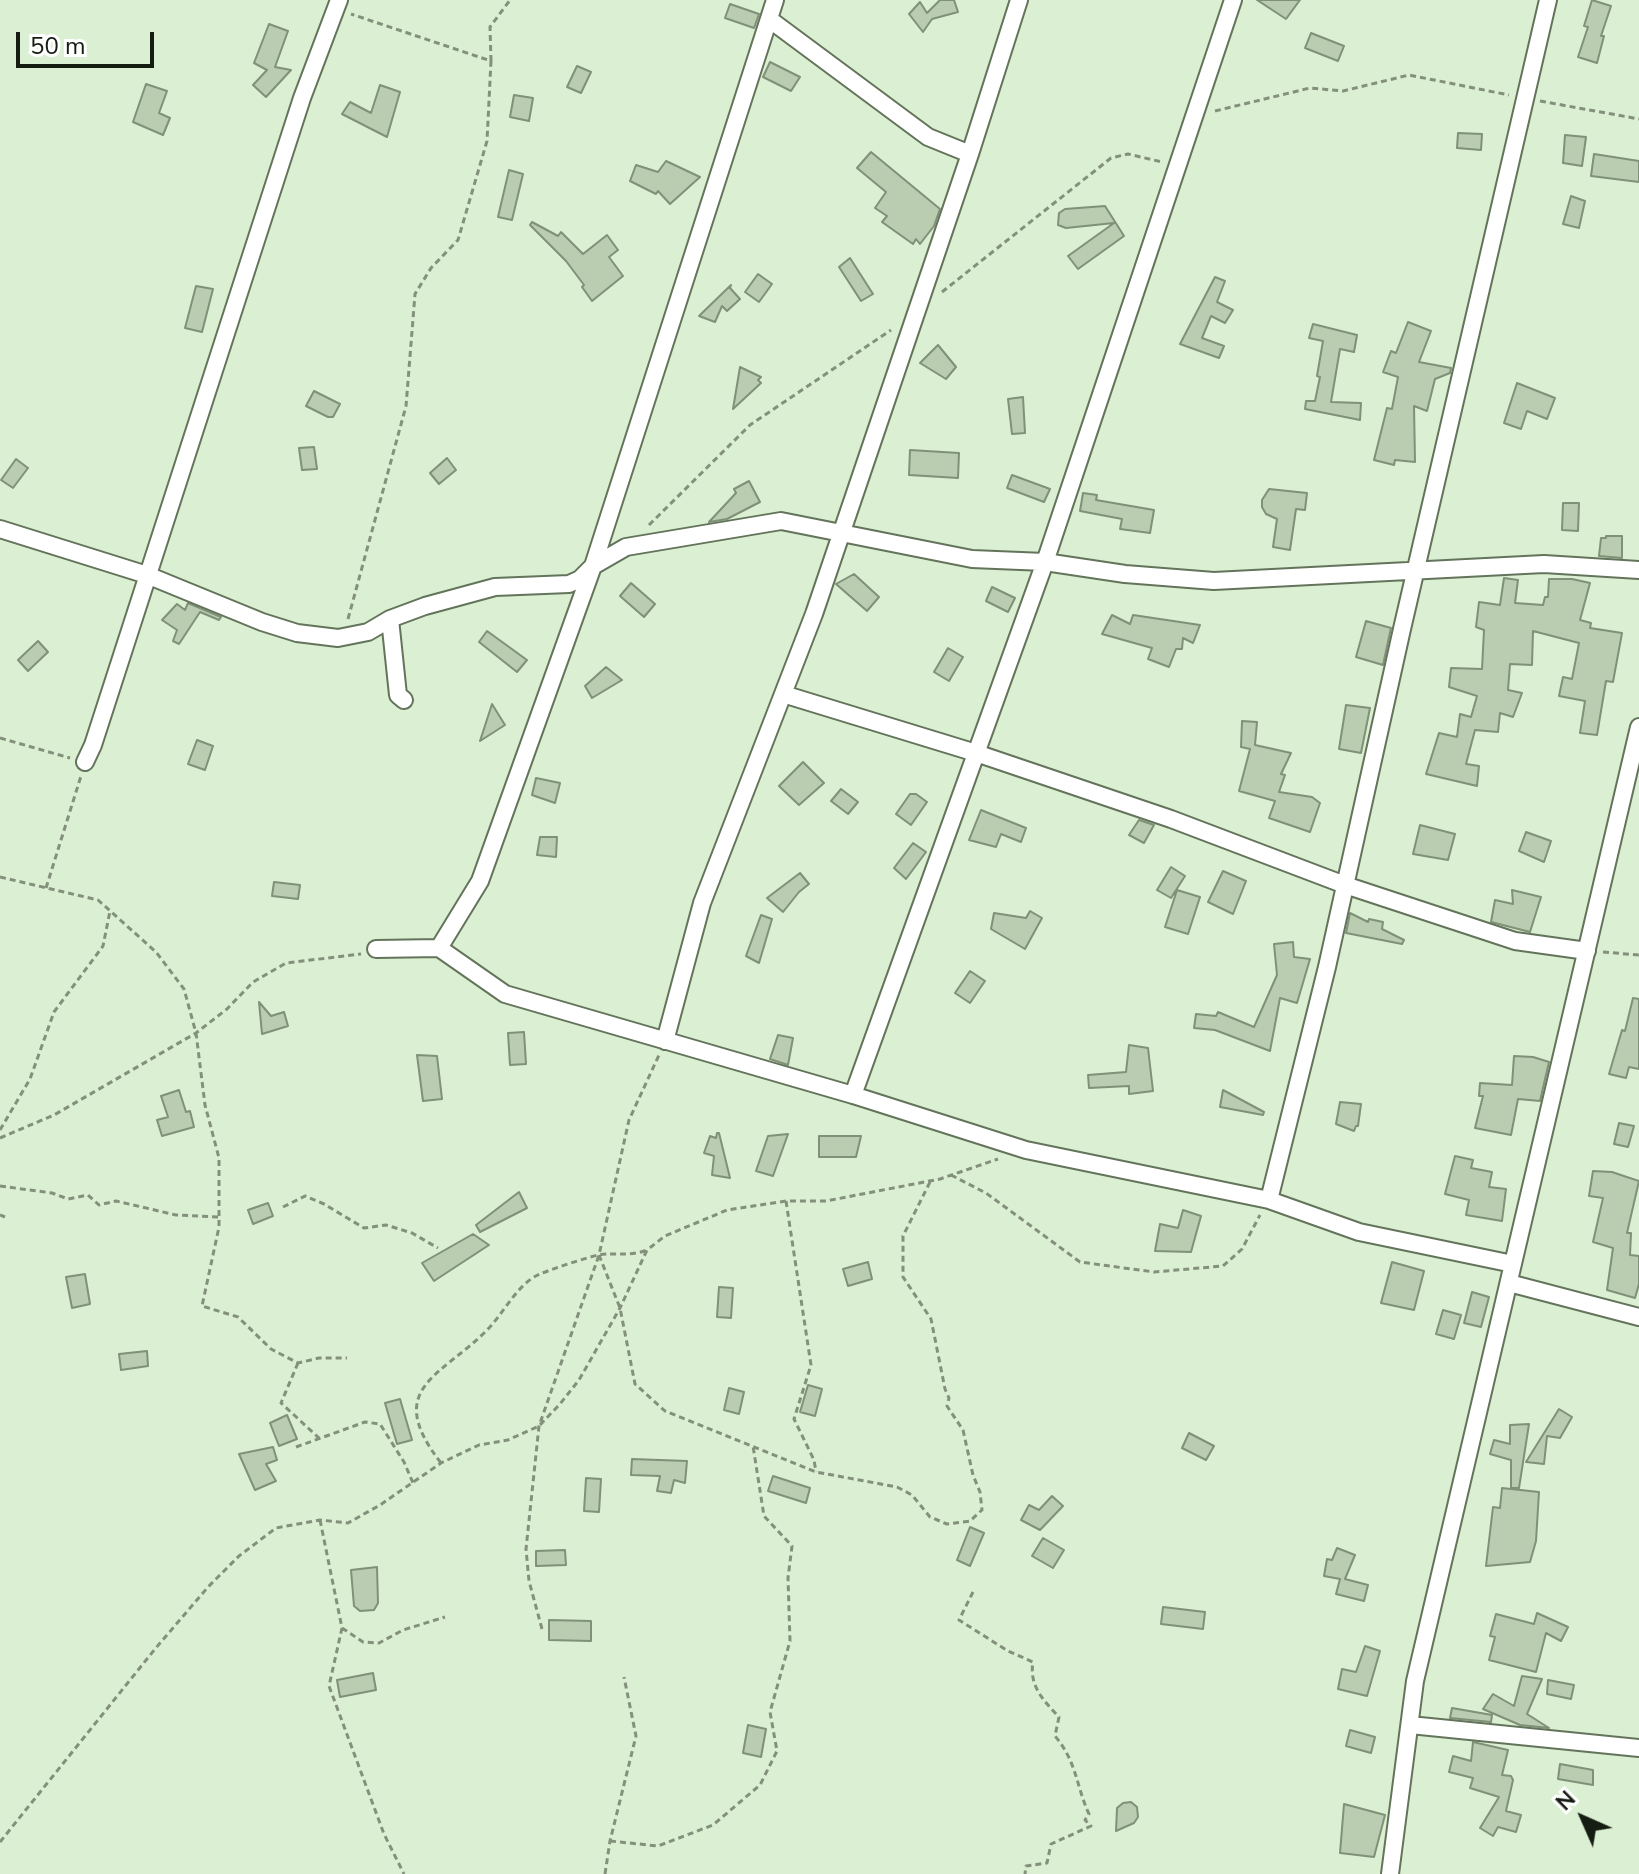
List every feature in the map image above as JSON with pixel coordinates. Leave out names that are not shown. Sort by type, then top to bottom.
[{"type":"street","points":[[439,948],[480,881],[593,566],[775,0]]},
{"type":"street","points":[[665,1041],[702,903],[842,532],[1019,0]]},
{"type":"street","points":[[853,1095],[1045,562],[1233,0]]},
{"type":"street","points":[[1269,1200],[1327,967],[1548,0]]},
{"type":"street","points":[[85,762],[302,98],[338,4]]},
{"type":"street","points":[[769,19],[928,137],[970,154]]},
{"type":"street","points":[[0,529],[147,575],[262,622],[297,633],[338,638],[368,632],[390,619],[425,606],[495,587],[569,584],[626,547],[781,521],[972,559],[1045,562],[1125,574],[1214,581],[1544,564],[1639,570]]},
{"type":"street","points":[[390,619],[398,695],[404,700]]},
{"type":"street","points":[[783,694],[976,753],[1171,819],[1345,885],[1515,941],[1587,951]]},
{"type":"street","points":[[1390,1874],[1415,1681],[1639,727]]},
{"type":"street","points":[[376,949],[439,948],[505,994],[853,1095],[1026,1150],[1269,1200],[1359,1232],[1513,1264]]},
{"type":"street","points":[[1509,1283],[1639,1317]]},
{"type":"street","points":[[1410,1725],[1639,1748]]},
{"type":"path","points":[[347,634],[347,622],[406,406],[415,294],[431,268],[458,240],[487,141],[490,27],[510,0]]},
{"type":"path","points":[[338,4],[372,23],[491,61]]},
{"type":"path","points":[[1192,116],[1310,88],[1343,91],[1409,75],[1639,119]]},
{"type":"path","points":[[0,738],[85,762],[46,888]]},
{"type":"path","points":[[0,877],[98,900],[156,952],[184,989],[196,1033],[205,1105],[219,1158],[219,1217],[202,1306],[238,1317],[271,1349],[298,1363],[319,1358],[347,1358]]},
{"type":"path","points":[[0,1130],[30,1079],[54,1012],[103,946],[110,910]]},
{"type":"path","points":[[0,1138],[54,1115],[196,1033],[227,1009],[253,982],[286,963],[353,957],[376,949]]},
{"type":"path","points":[[1587,951],[1639,955]]},
{"type":"path","points":[[542,1629],[529,1581],[526,1549],[539,1426],[599,1255],[629,1120],[665,1041]]},
{"type":"path","points":[[441,1463],[423,1440],[420,1429],[416,1408],[424,1384],[488,1328],[512,1298],[535,1277],[599,1255],[631,1256],[647,1250],[665,1236],[727,1210],[786,1201],[826,1201],[931,1181],[1026,1150]]},
{"type":"path","points":[[951,1175],[986,1193],[1080,1262],[1154,1272],[1223,1266],[1242,1249],[1269,1200]]},
{"type":"path","points":[[599,1255],[620,1308],[635,1384],[665,1411],[816,1472],[897,1487],[912,1495],[930,1517],[947,1524],[970,1521],[982,1510],[963,1430],[947,1406],[949,1398],[931,1319],[903,1277],[903,1236],[931,1181]]},
{"type":"path","points":[[0,1186],[52,1193],[68,1199],[88,1195],[99,1205],[116,1201],[176,1215],[219,1217]]},
{"type":"path","points":[[283,1207],[305,1196],[364,1228],[386,1225],[412,1233],[438,1248]]},
{"type":"path","points":[[786,1201],[811,1365],[794,1419],[814,1460],[816,1472]]},
{"type":"path","points":[[0,1842],[208,1587],[239,1556],[276,1528],[320,1520],[348,1523],[441,1463],[479,1445],[508,1440],[539,1426],[579,1380],[620,1308],[647,1250]]},
{"type":"path","points":[[298,1363],[281,1403],[319,1438]]},
{"type":"path","points":[[296,1447],[365,1422],[380,1424],[413,1483]]},
{"type":"path","points":[[610,1841],[658,1846],[713,1825],[760,1785],[777,1751],[770,1712],[790,1641],[788,1578],[792,1546],[764,1516],[753,1446]]},
{"type":"path","points":[[320,1520],[342,1628],[329,1686],[384,1834],[404,1874]]},
{"type":"path","points":[[973,1592],[959,1620],[1008,1651],[1033,1662],[1031,1676],[1041,1698],[1059,1717],[1055,1736],[1064,1747],[1078,1777],[1089,1814],[1085,1820],[1091,1826],[1051,1844],[1047,1863],[1026,1866],[1025,1874]]},
{"type":"path","points":[[342,1628],[363,1642],[379,1643],[403,1630],[445,1617]]},
{"type":"path","points":[[605,1874],[636,1736],[624,1677]]},
{"type":"building","points":[[940,0],[954,0],[958,12],[932,19],[923,32],[909,14],[920,2],[927,13]]},
{"type":"building","points":[[1257,0],[1300,0],[1286,19]]},
{"type":"building","points":[[1592,0],[1611,6],[1601,36],[1604,36],[1597,63],[1578,57],[1588,27],[1584,26]]},
{"type":"building","points":[[730,4],[759,14],[754,28],[725,18]]},
{"type":"building","points":[[269,24],[288,31],[275,67],[291,70],[266,97],[253,85],[267,70],[254,63]]},
{"type":"building","points":[[1311,33],[1344,46],[1338,61],[1305,48]]},
{"type":"building","points":[[770,62],[800,77],[791,91],[763,77]]},
{"type":"building","points":[[577,66],[591,72],[581,93],[567,87]]},
{"type":"building","points":[[146,84],[167,91],[159,113],[170,118],[163,135],[133,122]]},
{"type":"building","points":[[380,85],[400,92],[387,137],[342,114],[350,102],[371,113]]},
{"type":"building","points":[[514,95],[533,98],[529,121],[510,117]]},
{"type":"building","points":[[1458,133],[1482,134],[1481,150],[1457,148]]},
{"type":"building","points":[[1565,135],[1586,137],[1582,166],[1563,163]]},
{"type":"building","points":[[871,152],[940,209],[934,226],[920,244],[916,239],[913,244],[882,222],[887,216],[875,208],[886,192],[857,168]]},
{"type":"building","points":[[1594,154],[1639,161],[1639,182],[1591,176]]},
{"type":"building","points":[[666,161],[700,177],[670,204],[658,191],[656,194],[630,181],[636,165],[658,172]]},
{"type":"building","points":[[509,170],[523,174],[512,220],[498,217]]},
{"type":"building","points":[[1571,196],[1585,201],[1579,228],[1563,224]]},
{"type":"building","points":[[1105,206],[1124,236],[1078,269],[1068,256],[1114,223],[1066,228],[1058,225],[1059,213],[1065,209]]},
{"type":"building","points":[[532,222],[558,236],[561,232],[583,254],[607,235],[618,250],[609,257],[623,276],[592,301],[566,261],[530,225]]},
{"type":"building","points":[[850,258],[873,294],[861,301],[839,267]]},
{"type":"building","points":[[758,274],[772,284],[759,302],[745,292]]},
{"type":"building","points":[[1215,277],[1225,281],[1217,302],[1233,310],[1225,323],[1211,316],[1202,338],[1224,346],[1219,358],[1180,344]]},
{"type":"building","points":[[731,285],[730,288],[740,299],[727,311],[722,306],[715,322],[699,316]]},
{"type":"building","points":[[196,286],[213,289],[202,332],[185,328]]},
{"type":"building","points":[[1408,322],[1431,331],[1419,362],[1451,368],[1450,373],[1435,379],[1427,411],[1414,406],[1415,462],[1395,460],[1394,465],[1374,460],[1387,408],[1392,409],[1398,377],[1383,372],[1391,351],[1396,353]]},
{"type":"building","points":[[1313,324],[1357,335],[1354,352],[1340,349],[1331,402],[1361,403],[1360,420],[1305,409],[1306,401],[1315,401],[1320,377],[1317,376],[1323,341],[1309,338]]},
{"type":"building","points":[[938,345],[956,367],[946,379],[920,363]]},
{"type":"building","points":[[740,367],[761,377],[758,380],[761,383],[733,409]]},
{"type":"building","points":[[1517,383],[1555,398],[1547,419],[1527,411],[1521,429],[1504,423]]},
{"type":"building","points":[[314,391],[340,404],[333,417],[306,406]]},
{"type":"building","points":[[1023,397],[1025,433],[1012,434],[1008,399]]},
{"type":"building","points":[[314,447],[317,469],[302,470],[299,448]]},
{"type":"building","points":[[910,450],[959,453],[958,478],[909,475]]},
{"type":"building","points":[[447,458],[456,470],[439,484],[430,473]]},
{"type":"building","points":[[16,459],[28,468],[13,488],[1,480]]},
{"type":"building","points":[[1012,475],[1050,489],[1044,502],[1007,488]]},
{"type":"building","points":[[749,481],[760,502],[727,519],[709,522],[736,493],[734,489]]},
{"type":"building","points":[[1269,489],[1307,493],[1305,510],[1296,509],[1290,550],[1273,547],[1277,519],[1266,514],[1262,507],[1262,500]]},
{"type":"building","points":[[1083,493],[1097,495],[1096,500],[1154,510],[1150,533],[1120,529],[1122,519],[1080,511]]},
{"type":"building","points":[[1563,503],[1579,503],[1578,531],[1562,530]]},
{"type":"building","points":[[1622,536],[1622,558],[1599,556],[1601,538]]},
{"type":"building","points":[[854,574],[879,597],[867,611],[836,584]]},
{"type":"building","points":[[1504,578],[1518,580],[1515,603],[1543,605],[1545,597],[1548,597],[1549,579],[1590,583],[1580,620],[1591,623],[1590,628],[1622,633],[1613,682],[1606,681],[1597,735],[1580,733],[1585,701],[1559,696],[1563,677],[1572,679],[1579,643],[1533,631],[1532,665],[1510,664],[1508,690],[1522,693],[1513,717],[1500,713],[1498,732],[1475,730],[1466,764],[1479,766],[1477,786],[1426,774],[1439,733],[1457,737],[1460,714],[1471,717],[1477,696],[1449,687],[1451,668],[1482,669],[1484,630],[1476,627],[1479,602],[1500,605]]},
{"type":"building","points":[[631,583],[655,604],[644,617],[620,596]]},
{"type":"building","points":[[992,587],[1015,598],[1008,612],[986,601]]},
{"type":"building","points":[[188,603],[221,617],[219,620],[200,612],[179,644],[173,641],[177,630],[162,620],[177,604],[185,610]]},
{"type":"building","points":[[1112,615],[1130,624],[1133,615],[1200,625],[1193,643],[1183,638],[1182,649],[1176,649],[1169,667],[1148,659],[1152,648],[1102,634]]},
{"type":"building","points":[[1366,621],[1391,628],[1383,665],[1356,657]]},
{"type":"building","points":[[487,631],[527,660],[517,672],[479,642]]},
{"type":"building","points":[[38,641],[48,652],[28,671],[18,660]]},
{"type":"building","points":[[948,648],[963,657],[949,681],[934,672]]},
{"type":"building","points":[[606,667],[622,680],[592,698],[585,686]]},
{"type":"building","points":[[492,704],[505,725],[480,741]]},
{"type":"building","points":[[1346,705],[1370,708],[1361,753],[1339,749]]},
{"type":"building","points":[[1242,721],[1257,722],[1255,745],[1291,753],[1281,774],[1285,775],[1279,792],[1312,797],[1320,803],[1310,832],[1269,818],[1275,801],[1239,791],[1250,749],[1241,747]]},
{"type":"building","points":[[197,740],[213,746],[205,770],[188,764]]},
{"type":"building","points":[[803,762],[824,783],[799,805],[779,786]]},
{"type":"building","points":[[536,778],[560,783],[555,803],[532,795]]},
{"type":"building","points":[[841,789],[858,802],[848,814],[831,801]]},
{"type":"building","points":[[910,794],[916,794],[927,802],[911,825],[896,814]]},
{"type":"building","points":[[981,810],[1026,828],[1021,842],[1001,834],[996,847],[969,840]]},
{"type":"building","points":[[1139,820],[1154,825],[1144,843],[1129,835]]},
{"type":"building","points":[[1420,825],[1455,834],[1448,860],[1413,854]]},
{"type":"building","points":[[1526,832],[1551,841],[1544,862],[1519,851]]},
{"type":"building","points":[[540,837],[557,837],[556,857],[537,855]]},
{"type":"building","points":[[913,843],[926,852],[906,879],[894,868]]},
{"type":"building","points":[[1171,867],[1185,876],[1171,898],[1157,890]]},
{"type":"building","points":[[1223,871],[1246,881],[1233,914],[1208,902]]},
{"type":"building","points":[[800,873],[809,884],[783,912],[767,898]]},
{"type":"building","points":[[274,882],[300,885],[298,899],[272,896]]},
{"type":"building","points":[[1177,890],[1200,897],[1188,934],[1165,927]]},
{"type":"building","points":[[1512,890],[1541,897],[1530,932],[1491,922],[1495,900],[1513,904]]},
{"type":"building","points":[[1030,911],[1042,918],[1025,949],[991,929],[994,913],[1026,918]]},
{"type":"building","points":[[1350,913],[1368,922],[1369,919],[1383,922],[1382,929],[1404,940],[1402,944],[1346,933]]},
{"type":"building","points":[[761,915],[772,919],[759,963],[746,956]]},
{"type":"building","points":[[1293,942],[1294,957],[1310,959],[1297,1003],[1280,998],[1270,1051],[1215,1030],[1194,1028],[1196,1014],[1216,1016],[1218,1012],[1254,1027],[1277,975],[1274,944]]},
{"type":"building","points":[[970,971],[985,981],[970,1003],[955,993]]},
{"type":"building","points":[[1633,998],[1639,999],[1639,1069],[1629,1067],[1626,1078],[1609,1074]]},
{"type":"building","points":[[259,1002],[271,1016],[284,1012],[288,1026],[262,1034]]},
{"type":"building","points":[[524,1032],[526,1064],[510,1065],[508,1033]]},
{"type":"building","points":[[778,1035],[793,1038],[788,1065],[770,1059]]},
{"type":"building","points":[[1129,1045],[1148,1048],[1153,1091],[1129,1094],[1129,1086],[1089,1088],[1088,1075],[1126,1072]]},
{"type":"building","points":[[417,1055],[437,1056],[442,1099],[423,1101]]},
{"type":"building","points":[[1514,1056],[1549,1062],[1540,1101],[1518,1099],[1511,1135],[1475,1128],[1483,1096],[1479,1096],[1480,1083],[1512,1085]]},
{"type":"building","points":[[179,1090],[194,1127],[162,1136],[157,1120],[168,1117],[161,1096]]},
{"type":"building","points":[[1223,1090],[1264,1112],[1263,1115],[1220,1107]]},
{"type":"building","points":[[1340,1102],[1361,1104],[1358,1126],[1354,1131],[1336,1124]]},
{"type":"building","points":[[1619,1123],[1634,1126],[1628,1147],[1614,1144]]},
{"type":"building","points":[[717,1133],[730,1178],[712,1175],[714,1156],[704,1153],[710,1136],[716,1138]]},
{"type":"building","points":[[788,1134],[773,1176],[756,1171],[768,1136]]},
{"type":"building","points":[[819,1136],[861,1136],[856,1157],[819,1157]]},
{"type":"building","points":[[1455,1156],[1473,1160],[1471,1168],[1492,1172],[1489,1187],[1506,1189],[1502,1221],[1466,1215],[1469,1200],[1445,1194]]},
{"type":"building","points":[[1593,1171],[1612,1172],[1639,1181],[1627,1233],[1631,1233],[1630,1255],[1639,1256],[1639,1284],[1635,1298],[1607,1290],[1613,1248],[1593,1242],[1603,1198],[1589,1196]]},
{"type":"building","points":[[519,1192],[527,1208],[480,1232],[476,1225]]},
{"type":"building","points":[[268,1203],[273,1216],[253,1224],[248,1210]]},
{"type":"building","points":[[1183,1210],[1201,1216],[1191,1252],[1155,1251],[1160,1224],[1178,1228]]},
{"type":"building","points":[[473,1234],[489,1245],[434,1281],[422,1263]]},
{"type":"building","points":[[868,1262],[872,1279],[848,1286],[843,1269]]},
{"type":"building","points":[[1392,1262],[1424,1271],[1414,1310],[1381,1303]]},
{"type":"building","points":[[85,1274],[90,1304],[72,1308],[66,1277]]},
{"type":"building","points":[[719,1287],[733,1288],[731,1318],[717,1317]]},
{"type":"building","points":[[1472,1292],[1489,1297],[1481,1327],[1464,1323]]},
{"type":"building","points":[[1443,1310],[1461,1315],[1454,1339],[1436,1334]]},
{"type":"building","points":[[147,1351],[148,1366],[121,1370],[119,1354]]},
{"type":"building","points":[[808,1385],[822,1389],[815,1416],[800,1412]]},
{"type":"building","points":[[729,1388],[744,1392],[739,1414],[724,1410]]},
{"type":"building","points":[[400,1399],[412,1440],[397,1444],[385,1403]]},
{"type":"building","points":[[1559,1409],[1572,1417],[1560,1438],[1547,1436],[1544,1464],[1526,1462]]},
{"type":"building","points":[[287,1415],[297,1439],[279,1446],[270,1423]]},
{"type":"building","points":[[1529,1424],[1519,1488],[1511,1488],[1511,1460],[1490,1454],[1494,1440],[1510,1444],[1510,1425]]},
{"type":"building","points":[[1189,1433],[1214,1446],[1206,1460],[1182,1448]]},
{"type":"building","points":[[273,1447],[277,1460],[266,1464],[276,1481],[255,1490],[239,1454]]},
{"type":"building","points":[[632,1459],[687,1461],[685,1483],[674,1480],[671,1493],[657,1491],[660,1476],[631,1475]]},
{"type":"building","points":[[773,1476],[810,1488],[806,1503],[768,1491]]},
{"type":"building","points":[[586,1478],[601,1479],[599,1512],[584,1511]]},
{"type":"building","points":[[1502,1488],[1539,1492],[1536,1541],[1530,1562],[1486,1566],[1493,1507],[1500,1508]]},
{"type":"building","points":[[1052,1496],[1063,1506],[1040,1530],[1021,1520],[1029,1505],[1039,1510]]},
{"type":"building","points":[[970,1527],[984,1533],[970,1566],[957,1560]]},
{"type":"building","points":[[1043,1538],[1064,1550],[1053,1568],[1032,1556]]},
{"type":"building","points":[[1337,1548],[1355,1555],[1345,1579],[1368,1585],[1364,1601],[1336,1594],[1340,1579],[1324,1576],[1327,1559],[1332,1560]]},
{"type":"building","points":[[565,1550],[566,1565],[536,1566],[536,1551]]},
{"type":"building","points":[[377,1567],[378,1603],[374,1610],[360,1611],[354,1606],[351,1570]]},
{"type":"building","points":[[1163,1607],[1205,1612],[1203,1629],[1161,1624]]},
{"type":"building","points":[[1537,1613],[1568,1627],[1561,1641],[1546,1633],[1536,1672],[1489,1660],[1495,1637],[1490,1636],[1496,1614],[1534,1624]]},
{"type":"building","points":[[549,1620],[591,1621],[591,1641],[549,1640]]},
{"type":"building","points":[[1365,1646],[1380,1651],[1367,1696],[1338,1689],[1342,1669],[1356,1672]]},
{"type":"building","points":[[373,1673],[376,1690],[340,1697],[337,1680]]},
{"type":"building","points":[[1522,1676],[1542,1679],[1527,1714],[1549,1728],[1520,1725],[1483,1709],[1493,1694],[1514,1706]]},
{"type":"building","points":[[1548,1680],[1574,1685],[1571,1699],[1547,1694]]},
{"type":"building","points":[[1452,1708],[1492,1715],[1491,1722],[1450,1718]]},
{"type":"building","points":[[748,1725],[766,1729],[761,1757],[743,1753]]},
{"type":"building","points":[[1350,1730],[1375,1737],[1371,1753],[1346,1746]]},
{"type":"building","points":[[1473,1742],[1508,1750],[1502,1775],[1511,1776],[1513,1780],[1506,1811],[1521,1815],[1516,1832],[1498,1827],[1493,1836],[1480,1828],[1499,1797],[1470,1788],[1473,1778],[1449,1772],[1453,1756],[1471,1761]]},
{"type":"building","points":[[1560,1764],[1593,1770],[1593,1785],[1558,1779]]},
{"type":"building","points":[[1131,1802],[1137,1807],[1138,1817],[1134,1823],[1116,1831],[1117,1808]]},
{"type":"building","points":[[1344,1804],[1385,1815],[1374,1857],[1340,1853]]}]
